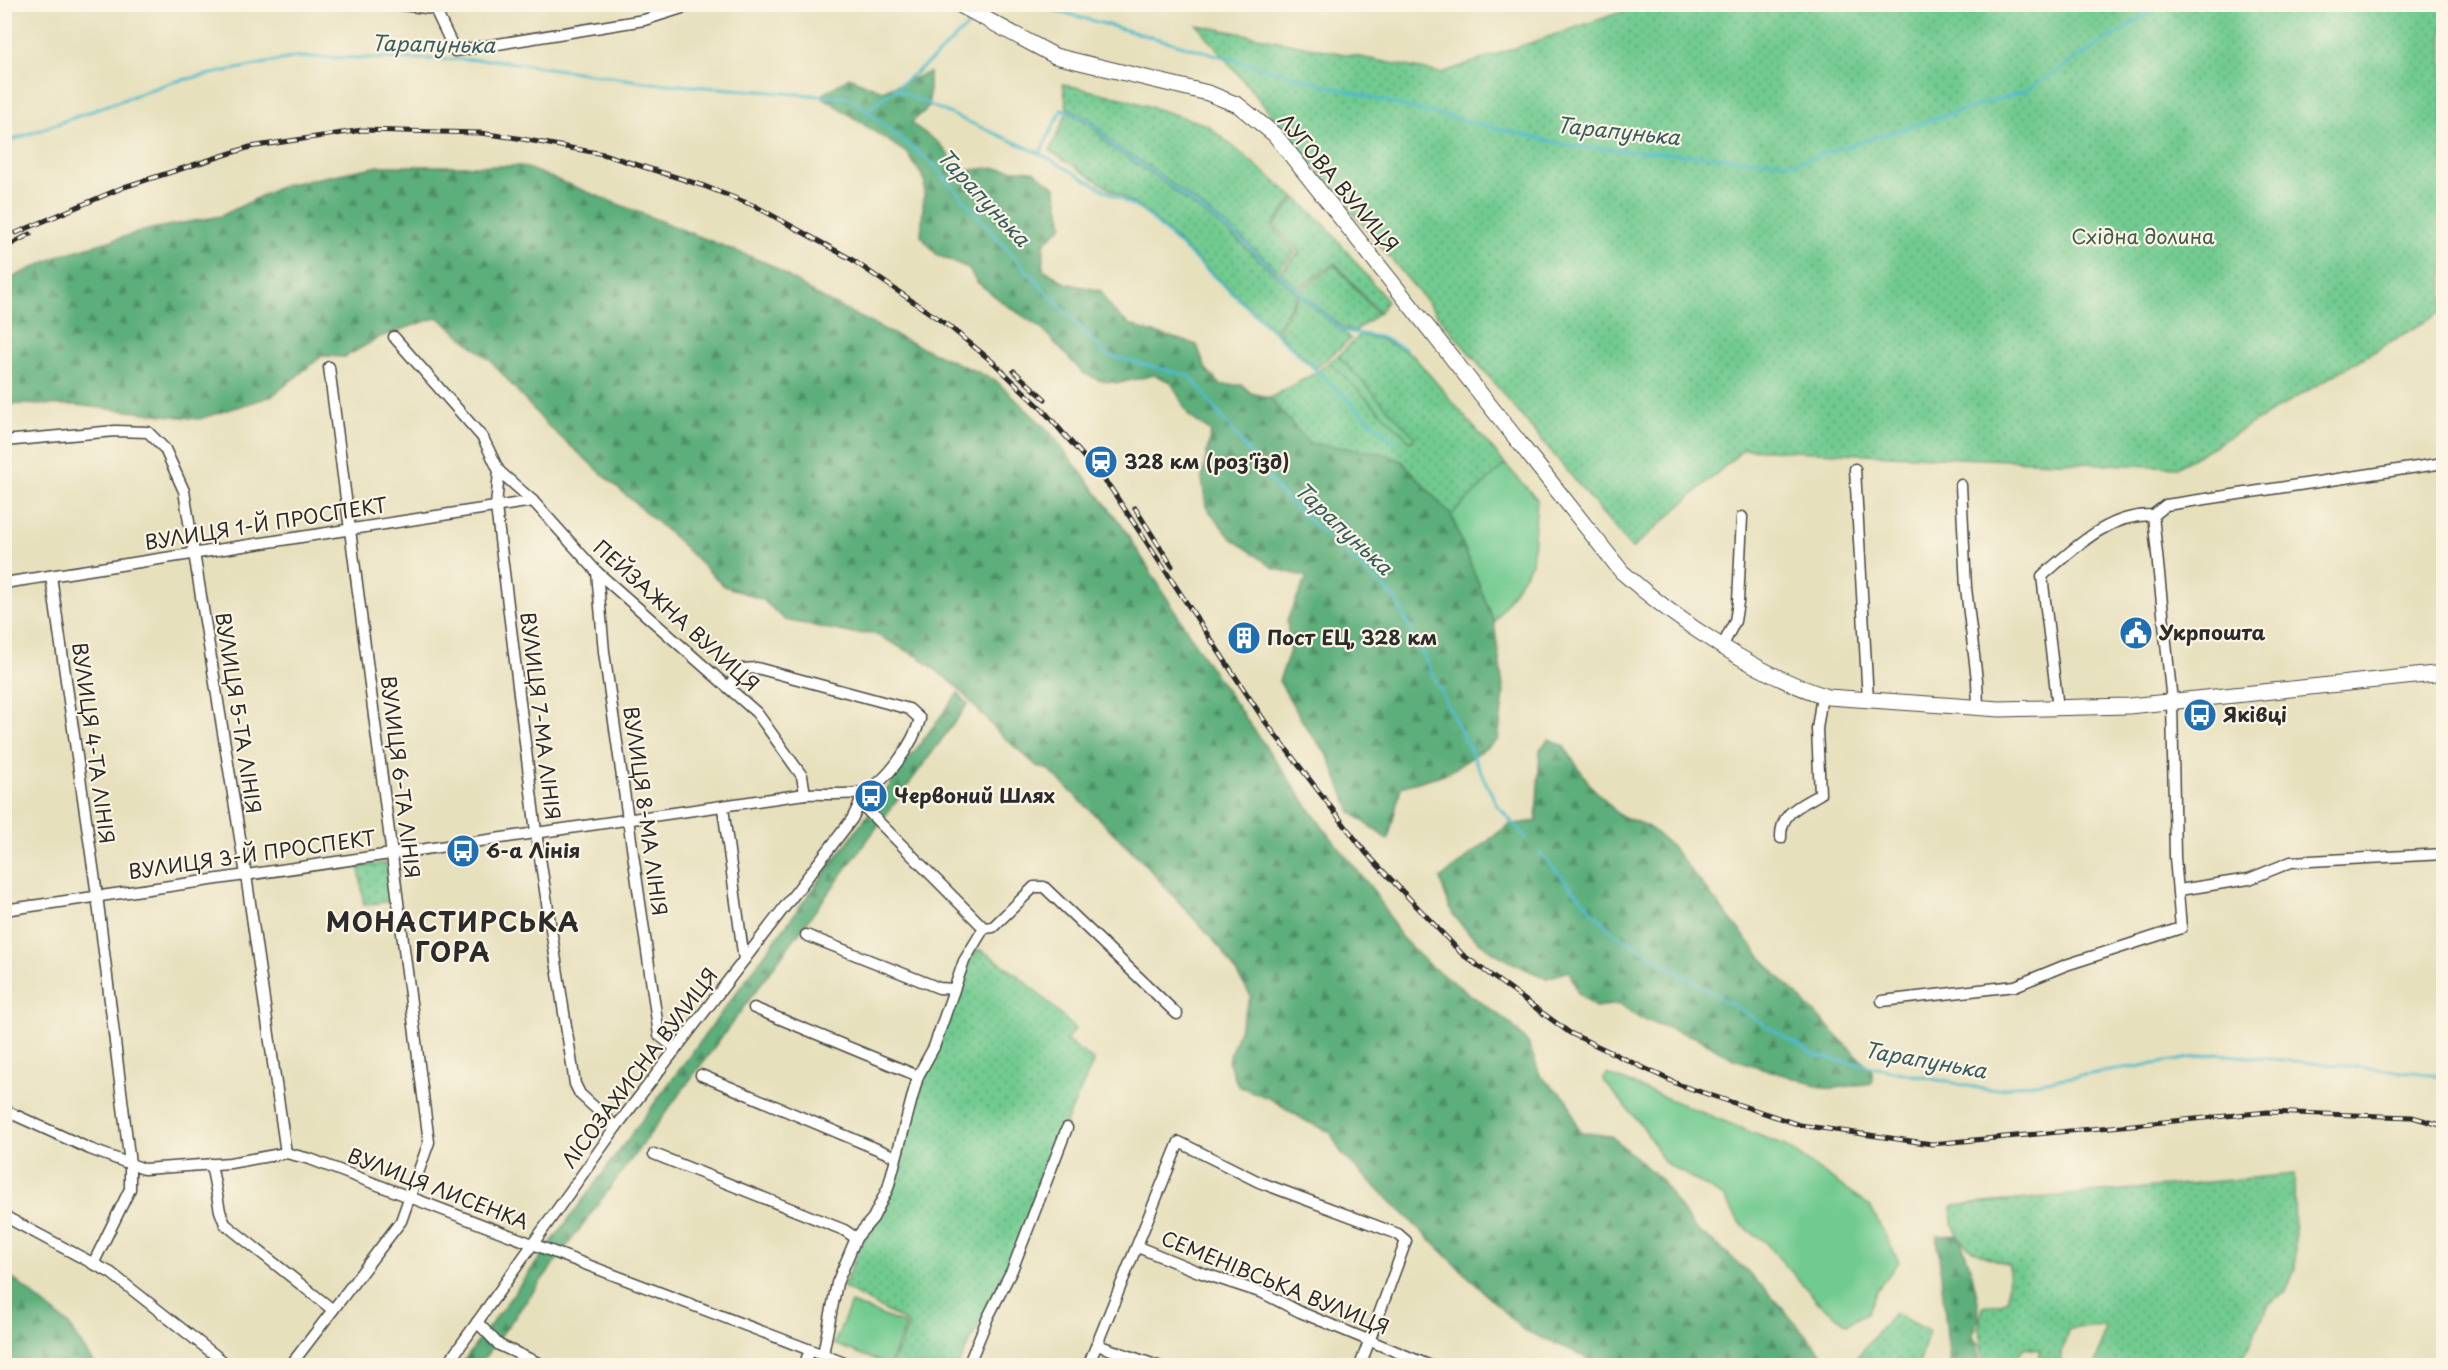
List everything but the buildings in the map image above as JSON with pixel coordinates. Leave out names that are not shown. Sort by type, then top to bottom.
[{"type":"street","points":[[394,4],[435,9],[454,51],[644,20],[695,4]]},
{"type":"street","name":"ЛУГОВА ВУЛИЦЯ","points":[[958,4],[1055,56],[1208,93],[1238,105],[1275,135],[1622,572],[1658,604],[1723,645],[1802,690],[1822,695],[1868,700],[1978,708],[2058,708],[2172,702],[2444,674]]},
{"type":"street","name":"ПЕЙЗАЖНА ВУЛИЦЯ","points":[[394,337],[483,438],[499,471],[533,501],[597,572],[757,713],[802,776],[805,794]]},
{"type":"street","name":"ВУЛИЦЯ 6-ТА ЛІНІЯ","points":[[290,1365],[401,1221],[411,1199],[429,1142],[329,367]]},
{"type":"street","name":"ВУЛИЦЯ 5-ТА ЛІНІЯ","points":[[4,441],[115,431],[148,432],[165,449],[184,491],[246,875],[286,1153]]},
{"type":"street","points":[[2058,708],[2042,576],[2096,531],[2130,518],[2153,515],[2166,505],[2444,463]]},
{"type":"street","points":[[1855,469],[1868,700]]},
{"type":"street","name":"ВУЛИЦЯ 7-МА ЛІНІЯ","points":[[499,471],[496,507],[536,832],[575,1084],[580,1094],[616,1127]]},
{"type":"street","points":[[1961,485],[1966,588],[1978,708]]},
{"type":"street","name":"ВУЛИЦЯ 1-Й ПРОСПЕКТ","points":[[4,583],[533,501]]},
{"type":"street","points":[[1882,1001],[2015,986],[2066,965],[2181,928],[2175,857],[2172,702],[2153,515]]},
{"type":"street","points":[[1723,645],[1735,621],[1738,602],[1742,517]]},
{"type":"street","name":"ВУЛИЦЯ 8-МА ЛІНІЯ","points":[[597,572],[604,652],[659,1035],[675,1048]]},
{"type":"street","name":"ВУЛИЦЯ 4-ТА ЛІНІЯ","points":[[51,576],[97,895],[130,1164],[130,1189],[93,1264]]},
{"type":"street","points":[[728,687],[742,669],[757,668],[909,709],[920,719],[916,734],[877,784],[861,797],[989,927]]},
{"type":"street","points":[[1781,838],[1780,825],[1791,812],[1820,794],[1817,729],[1822,695]]},
{"type":"street","name":"ВУЛИЦЯ 3-Й ПРОСПЕКТ","points":[[4,910],[536,832],[723,808],[805,794],[861,797]]},
{"type":"street","name":"ЛІСОЗАХИСНА ВУЛИЦЯ","points":[[446,1365],[616,1127],[852,819],[861,797]]},
{"type":"street","points":[[723,808],[744,960]]},
{"type":"street","points":[[2179,890],[2249,879],[2291,862],[2444,854]]},
{"type":"street","points":[[823,1354],[837,1283],[856,1238],[880,1207],[918,1076],[934,1047],[964,961],[989,927],[1034,887],[1044,887],[1177,1014]]},
{"type":"street","points":[[806,935],[939,988],[954,988]]},
{"type":"street","points":[[754,1008],[918,1076]]},
{"type":"street","points":[[700,1075],[896,1156]]},
{"type":"street","name":"ВУЛИЦЯ ЛИСЕНКА","points":[[4,1110],[144,1169],[211,1164],[286,1153],[310,1159],[852,1365]]},
{"type":"street","points":[[968,1365],[988,1317],[1012,1270],[1067,1128]]},
{"type":"street","points":[[1088,1365],[1179,1142],[1259,1182],[1398,1234],[1406,1241],[1360,1365]]},
{"type":"street","points":[[654,1154],[844,1230],[856,1238]]},
{"type":"street","points":[[211,1164],[220,1211],[225,1224],[333,1310]]},
{"type":"street","points":[[4,1216],[93,1264],[163,1312],[229,1365]]},
{"type":"street","name":"СЕМЕНІВСЬКА ВУЛИЦЯ","points":[[1138,1247],[1199,1272],[1263,1293],[1300,1312],[1431,1365]]},
{"type":"street","points":[[477,1322],[499,1345],[545,1365]]},
{"type":"street","points":[[1097,1345],[1158,1365]]},
{"type":"street","points":[[804,1365],[810,1350]]},
{"type":"green space","name":"Східна долина","points":[[1642,5],[2443,5],[2443,311],[2178,467],[1744,449],[1632,549],[1197,25],[1441,73]]},
{"type":"green space","points":[[929,72],[929,107],[911,123],[940,144],[961,171],[990,168],[1033,171],[1055,187],[1063,225],[1044,244],[1043,269],[1065,283],[1101,291],[1109,306],[1130,324],[1197,345],[1206,369],[1221,385],[1242,385],[1251,393],[1270,398],[1309,443],[1383,453],[1402,461],[1451,515],[1494,622],[1504,694],[1498,740],[1448,773],[1401,787],[1388,840],[1351,812],[1328,756],[1306,727],[1279,681],[1290,650],[1287,620],[1307,577],[1274,568],[1230,537],[1206,507],[1202,478],[1211,432],[1189,416],[1171,382],[1154,375],[1119,383],[1098,380],[1083,373],[1041,328],[977,282],[968,268],[937,255],[921,236],[925,180],[908,154],[821,96],[849,77],[882,91]]},
{"type":"green space","points":[[1063,84],[1129,100],[1207,125],[1294,197],[1272,226],[1295,252],[1278,271],[1236,233],[1154,170],[1112,144],[1092,120],[1067,108]]},
{"type":"green space","points":[[1067,112],[1091,124],[1109,146],[1151,173],[1233,236],[1298,294],[1275,331],[1145,211],[1050,151]]},
{"type":"green space","points":[[379,166],[522,166],[771,265],[816,295],[903,339],[995,380],[1049,431],[1121,524],[1209,666],[1321,825],[1376,894],[1401,937],[1429,965],[1510,1023],[1528,1043],[1541,1077],[1568,1100],[1579,1132],[1611,1136],[1660,1179],[1694,1228],[1725,1251],[1767,1291],[1832,1365],[1599,1365],[1569,1349],[1523,1330],[1342,1154],[1330,1132],[1306,1121],[1271,1099],[1238,1086],[1228,1061],[1251,996],[1222,950],[1142,861],[1049,770],[1037,766],[1000,734],[956,686],[919,657],[875,634],[850,633],[785,620],[763,600],[724,586],[677,540],[547,425],[492,362],[438,317],[380,337],[345,357],[322,356],[272,396],[199,419],[75,405],[5,404],[5,281],[61,255],[151,229],[221,216],[284,185]]},
{"type":"green space","points":[[1296,198],[1328,228],[1387,301],[1379,313],[1335,263],[1298,289],[1280,273],[1299,252],[1274,225]]},
{"type":"green space","points":[[1335,265],[1377,314],[1356,331],[1344,329],[1300,291]]},
{"type":"green space","points":[[1299,295],[1351,339],[1316,368],[1277,332]]},
{"type":"green space","points":[[1360,335],[1380,339],[1412,354],[1505,464],[1451,515],[1402,461],[1383,453],[1309,443],[1270,398],[1315,373],[1329,362],[1411,442],[1415,437],[1338,356]]},
{"type":"green space","points":[[1338,356],[1416,437],[1411,442],[1329,362]]},
{"type":"green space","points":[[1505,464],[1537,499],[1532,563],[1494,622],[1451,515]]},
{"type":"green space","points":[[958,693],[968,704],[479,1365],[460,1366]]},
{"type":"green space","points":[[1549,739],[1563,745],[1591,786],[1619,815],[1649,827],[1671,846],[1771,969],[1872,1071],[1872,1083],[1828,1089],[1734,1059],[1698,1038],[1639,1018],[1620,1004],[1595,1007],[1578,993],[1569,971],[1547,978],[1534,973],[1495,953],[1462,926],[1451,910],[1440,879],[1508,825],[1536,821],[1540,749]]},
{"type":"green space","points":[[386,863],[391,901],[364,905],[359,867]]},
{"type":"green space","points":[[978,949],[1017,975],[1075,1029],[1066,1040],[1094,1061],[1062,1131],[1012,1261],[958,1365],[891,1365],[909,1324],[843,1287],[861,1243],[881,1214],[892,1186],[922,1077],[962,975]]},
{"type":"green space","points":[[1607,1074],[1785,1146],[1870,1206],[1899,1262],[1877,1290],[1867,1313],[1847,1324],[1819,1303],[1765,1242],[1741,1225],[1724,1197],[1664,1162],[1644,1128],[1603,1080]]},
{"type":"green space","points":[[2294,1174],[2295,1269],[2286,1291],[2269,1304],[2240,1365],[2096,1365],[2105,1326],[2068,1329],[2059,1365],[2037,1365],[2040,1350],[2025,1348],[2009,1365],[1984,1365],[1979,1330],[1983,1307],[2001,1303],[2008,1298],[2009,1265],[1977,1252],[1961,1240],[1953,1220],[1952,1206]]},
{"type":"green space","points":[[1958,1235],[1969,1264],[1979,1309],[1978,1322],[1972,1336],[1978,1344],[1980,1365],[1950,1365],[1937,1236]]},
{"type":"green space","points":[[4,1271],[68,1324],[95,1365],[5,1365]]},
{"type":"green space","points":[[851,1303],[906,1325],[889,1365],[834,1344]]},
{"type":"green space","points":[[1894,1313],[1929,1331],[1919,1365],[1865,1365],[1857,1357]]},
{"type":"waterway","name":"Тарапунька","points":[[985,9],[991,4]]},
{"type":"waterway","name":"Тарапунька","points":[[1014,4],[1050,9],[1387,102],[1570,146],[1793,163],[2025,91],[2164,4]]},
{"type":"waterway","name":"Тарапунька","points":[[867,111],[934,58],[972,22]]},
{"type":"waterway","name":"Тарапунька","points":[[4,143],[172,82],[296,57],[494,60],[652,83],[850,98],[934,165],[1012,255],[1106,355],[1190,376],[1282,495],[1395,598],[1497,805],[1526,838]]},
{"type":"waterway","points":[[894,89],[1037,152],[1144,212],[1396,444]]},
{"type":"waterway","points":[[1040,153],[1062,109],[1091,121],[1110,144],[1150,170],[1234,234],[1343,331],[1380,337],[1406,349]]},
{"type":"waterway","name":"Тарапунька","points":[[1540,853],[1611,931],[1816,1056],[1989,1090],[2217,1054],[2432,1074],[2444,1078]]},
{"type":"railway","points":[[16,233],[124,187],[250,147],[362,130],[480,133],[517,138],[603,154],[704,186],[755,206],[851,259],[950,327],[994,363],[1043,410],[1110,487],[1264,720],[1366,853],[1463,955],[1570,1033],[1680,1085],[1800,1125],[1932,1144],[2268,1112],[2412,1117],[2444,1126]]},
{"type":"railway","points":[[4,248],[30,234]]},
{"type":"railway","points":[[1014,371],[1045,399]]},
{"type":"railway","points":[[1135,508],[1172,566]]},
{"type":"place","name":"328 км (роз'їзд)","points":[[1101,462]]},
{"type":"place","name":"Укрпошта","points":[[2136,633]]},
{"type":"place","name":"Пост ЕЦ, 328 км","points":[[1244,638]]},
{"type":"place","name":"Яківці","points":[[2200,715]]},
{"type":"place","name":"Червоний Шлях","points":[[871,796]]},
{"type":"place","name":"6-а Лінія","points":[[463,851]]},
{"type":"district","name":"МОНАСТИРСЬКА ГОРА","points":[[453,938]]}]
